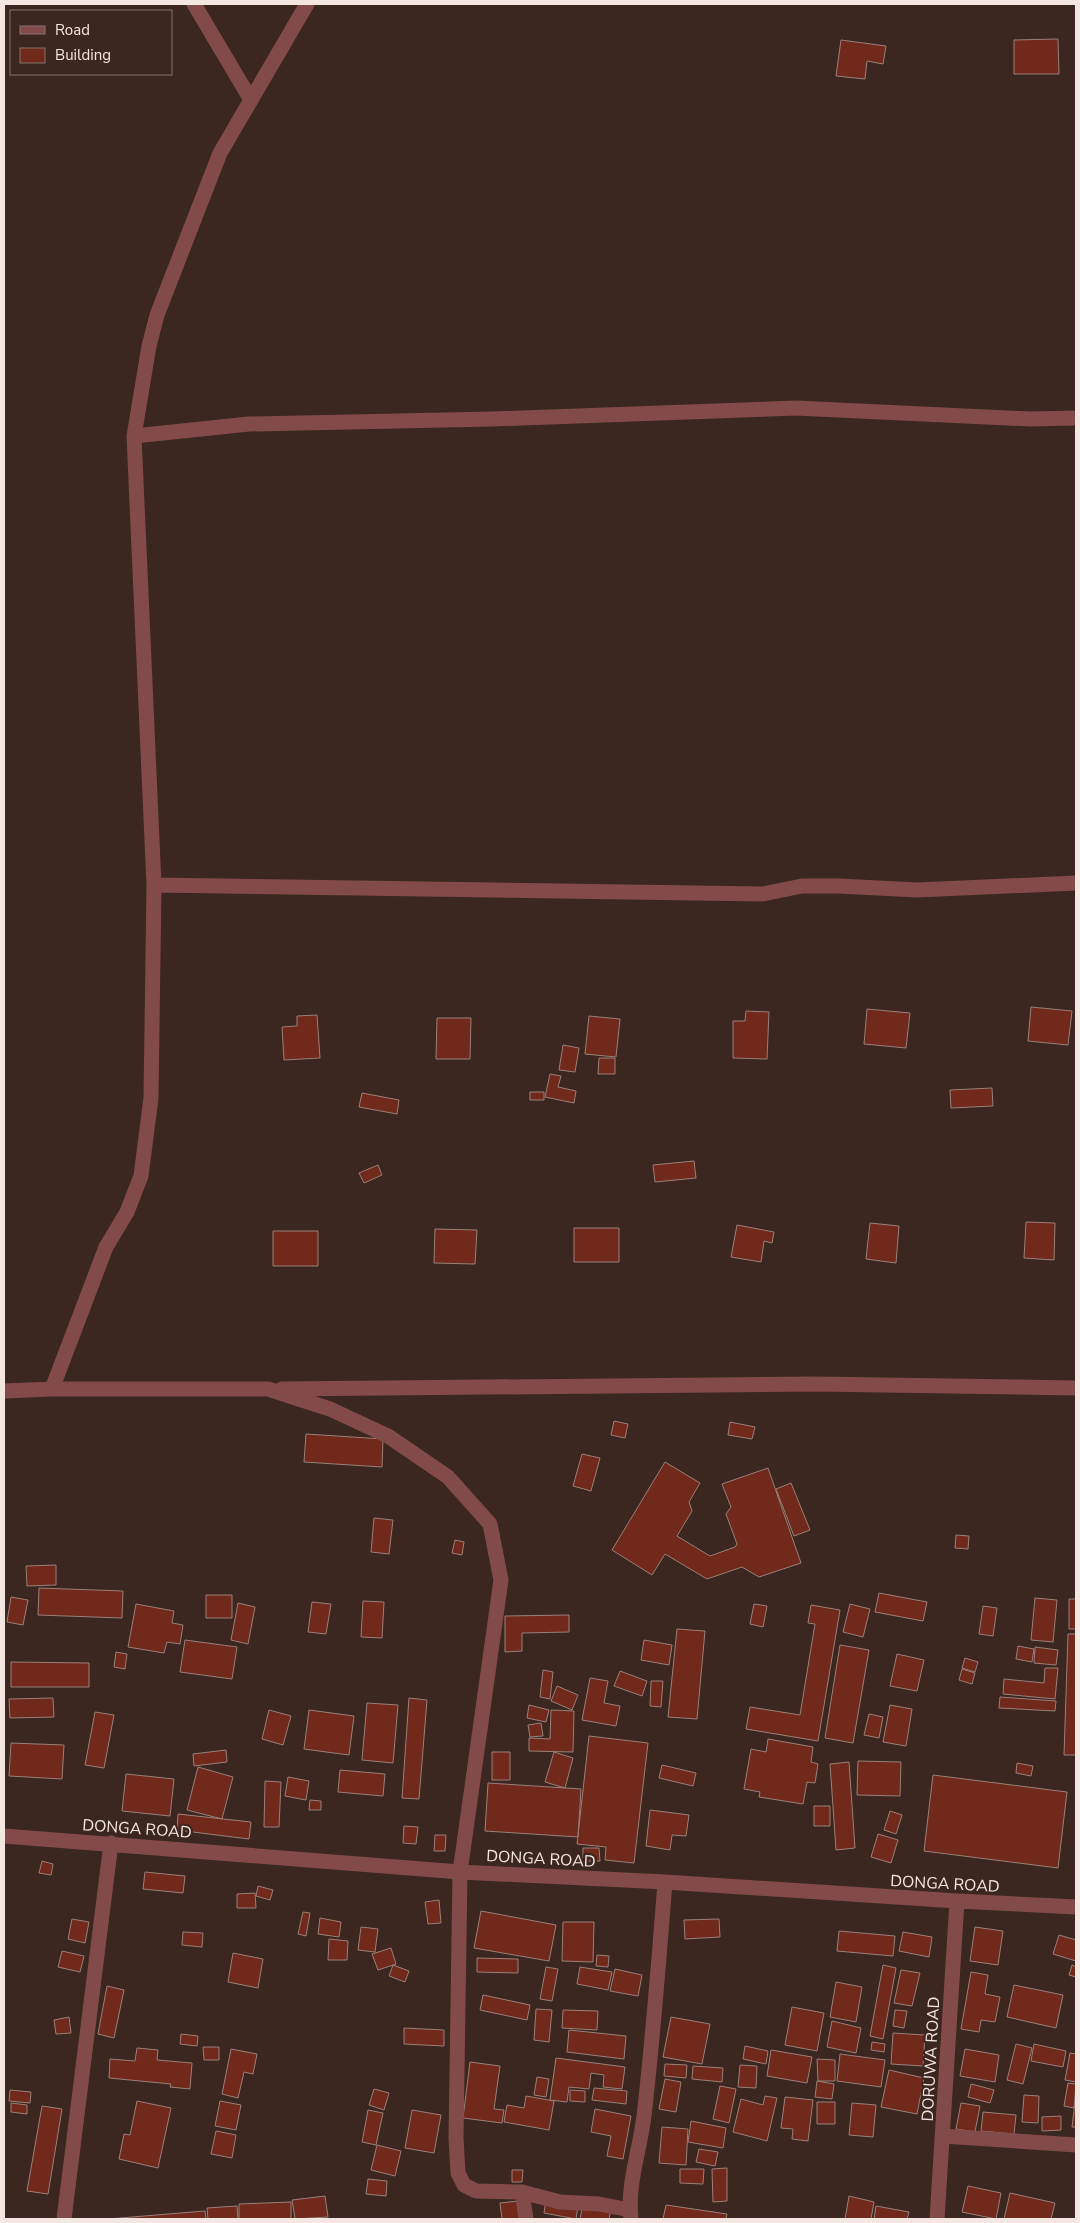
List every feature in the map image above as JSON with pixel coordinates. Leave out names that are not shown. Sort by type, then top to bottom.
[{"type":"street","points":[[194,4],[251,100]]},
{"type":"street","points":[[52,1389],[106,1247],[127,1212],[140,1176],[151,1098],[154,885],[134,436],[150,346],[157,315],[220,153],[307,4]]},
{"type":"street","points":[[134,436],[249,424],[492,419],[796,408],[1030,419],[1076,418]]},
{"type":"street","points":[[154,885],[763,894],[802,886],[917,890],[1076,883]]},
{"type":"street","points":[[4,1390],[816,1384],[1076,1388]]},
{"type":"street","points":[[268,1389],[330,1408],[388,1436],[448,1477],[490,1524],[501,1580],[460,1872],[456,2138],[458,2173],[464,2185],[476,2191],[522,2192],[560,2202],[599,2204],[631,2214],[633,2179],[641,2142],[649,2076],[665,1882]]},
{"type":"street","name":"DONGA ROAD","points":[[4,1836],[460,1872],[665,1882],[957,1902],[1076,1907]]},
{"type":"street","points":[[64,2219],[111,1843]]},
{"type":"street","name":"DORUWA ROAD","points":[[937,2219],[957,1902]]},
{"type":"street","points":[[943,2136],[1076,2145]]},
{"type":"street","points":[[522,2192],[526,2219]]},
{"type":"building","points":[[1058,39],[1059,74],[1014,74],[1014,40]]},
{"type":"building","points":[[841,40],[886,46],[883,64],[867,61],[865,79],[836,76]]},
{"type":"building","points":[[1031,1007],[1072,1011],[1068,1045],[1028,1041]]},
{"type":"building","points":[[867,1009],[910,1013],[906,1048],[864,1044]]},
{"type":"building","points":[[746,1011],[769,1012],[767,1059],[733,1058],[733,1021],[745,1021]]},
{"type":"building","points":[[317,1015],[320,1058],[284,1060],[282,1027],[297,1026],[297,1016]]},
{"type":"building","points":[[589,1016],[620,1019],[616,1057],[585,1054]]},
{"type":"building","points":[[437,1018],[471,1018],[470,1059],[436,1059]]},
{"type":"building","points":[[563,1045],[579,1048],[575,1072],[559,1070]]},
{"type":"building","points":[[599,1058],[615,1058],[615,1074],[598,1074]]},
{"type":"building","points":[[550,1074],[561,1076],[558,1087],[576,1091],[574,1103],[545,1097]]},
{"type":"building","points":[[992,1088],[993,1106],[951,1108],[950,1090]]},
{"type":"building","points":[[530,1092],[544,1092],[544,1100],[530,1100]]},
{"type":"building","points":[[362,1093],[399,1100],[397,1114],[359,1107]]},
{"type":"building","points":[[694,1161],[696,1178],[655,1182],[653,1165]]},
{"type":"building","points":[[378,1165],[382,1175],[364,1183],[359,1173]]},
{"type":"building","points":[[1026,1222],[1055,1223],[1054,1260],[1024,1258]]},
{"type":"building","points":[[870,1223],[899,1226],[896,1263],[866,1259]]},
{"type":"building","points":[[737,1225],[774,1232],[772,1243],[764,1241],[761,1262],[731,1257]]},
{"type":"building","points":[[574,1228],[619,1228],[619,1262],[574,1262]]},
{"type":"building","points":[[435,1229],[477,1230],[475,1264],[434,1263]]},
{"type":"building","points":[[273,1231],[318,1231],[318,1266],[273,1266]]},
{"type":"building","points":[[614,1421],[628,1424],[625,1438],[611,1435]]},
{"type":"building","points":[[730,1422],[755,1427],[752,1439],[728,1435]]},
{"type":"building","points":[[306,1434],[383,1439],[382,1467],[304,1462]]},
{"type":"building","points":[[582,1454],[600,1458],[591,1491],[573,1486]]},
{"type":"building","points":[[665,1462],[700,1483],[689,1502],[692,1511],[677,1536],[710,1556],[735,1547],[737,1544],[726,1514],[731,1507],[722,1484],[768,1468],[801,1563],[759,1577],[742,1567],[707,1579],[665,1554],[652,1575],[612,1550]]},
{"type":"building","points":[[791,1483],[810,1530],[794,1536],[776,1489]]},
{"type":"building","points":[[374,1518],[393,1520],[389,1554],[371,1552]]},
{"type":"building","points":[[956,1535],[969,1536],[968,1549],[955,1548]]},
{"type":"building","points":[[455,1540],[464,1542],[462,1555],[452,1553]]},
{"type":"building","points":[[56,1565],[56,1585],[27,1586],[26,1566]]},
{"type":"building","points":[[39,1588],[123,1591],[122,1618],[38,1615]]},
{"type":"building","points":[[879,1593],[927,1602],[923,1621],[875,1612]]},
{"type":"building","points":[[206,1595],[232,1595],[232,1618],[206,1618]]},
{"type":"building","points":[[11,1597],[28,1600],[23,1625],[7,1622]]},
{"type":"building","points":[[1035,1598],[1057,1600],[1053,1642],[1031,1640]]},
{"type":"building","points":[[1069,1599],[1076,1599],[1076,1629],[1069,1629]]},
{"type":"building","points":[[363,1601],[384,1602],[382,1638],[361,1637]]},
{"type":"building","points":[[312,1602],[331,1604],[326,1634],[308,1632]]},
{"type":"building","points":[[238,1603],[255,1607],[248,1644],[231,1640]]},
{"type":"building","points":[[136,1604],[174,1611],[172,1623],[183,1625],[180,1644],[167,1642],[164,1653],[128,1647]]},
{"type":"building","points":[[754,1604],[767,1606],[763,1627],[750,1624]]},
{"type":"building","points":[[850,1604],[870,1609],[863,1637],[843,1632]]},
{"type":"building","points":[[811,1605],[840,1610],[818,1741],[746,1729],[750,1707],[800,1715],[815,1624],[808,1623]]},
{"type":"building","points":[[983,1606],[997,1608],[993,1636],[979,1634]]},
{"type":"building","points":[[569,1615],[569,1632],[522,1633],[522,1651],[505,1652],[505,1616]]},
{"type":"building","points":[[677,1629],[705,1631],[697,1719],[668,1717]]},
{"type":"building","points":[[1068,1634],[1076,1634],[1076,1755],[1064,1755]]},
{"type":"building","points":[[185,1640],[237,1647],[232,1679],[180,1672]]},
{"type":"building","points":[[644,1640],[672,1645],[669,1665],[641,1660]]},
{"type":"building","points":[[840,1645],[869,1650],[853,1743],[825,1738]]},
{"type":"building","points":[[1018,1646],[1034,1649],[1032,1662],[1016,1659]]},
{"type":"building","points":[[1035,1647],[1058,1650],[1056,1665],[1034,1663]]},
{"type":"building","points":[[116,1652],[127,1654],[125,1669],[114,1667]]},
{"type":"building","points":[[897,1654],[924,1660],[917,1691],[890,1686]]},
{"type":"building","points":[[965,1658],[978,1662],[975,1672],[962,1668]]},
{"type":"building","points":[[11,1662],[89,1663],[89,1687],[11,1687]]},
{"type":"building","points":[[1045,1668],[1058,1668],[1055,1699],[1003,1694],[1004,1679],[1044,1683]]},
{"type":"building","points":[[962,1669],[975,1673],[972,1684],[959,1680]]},
{"type":"building","points":[[543,1670],[553,1672],[550,1699],[540,1697]]},
{"type":"building","points":[[620,1671],[647,1681],[642,1696],[614,1686]]},
{"type":"building","points":[[590,1678],[608,1681],[604,1703],[620,1706],[616,1726],[582,1720]]},
{"type":"building","points":[[651,1681],[663,1681],[661,1707],[650,1706]]},
{"type":"building","points":[[557,1686],[578,1695],[572,1710],[551,1701]]},
{"type":"building","points":[[1000,1697],[1056,1701],[1055,1711],[999,1708]]},
{"type":"building","points":[[53,1698],[54,1717],[10,1718],[9,1699]]},
{"type":"building","points":[[409,1698],[427,1700],[419,1799],[402,1798]]},
{"type":"building","points":[[367,1703],[398,1705],[393,1763],[362,1760]]},
{"type":"building","points":[[529,1705],[549,1710],[546,1722],[527,1718]]},
{"type":"building","points":[[890,1705],[912,1709],[906,1746],[883,1742]]},
{"type":"building","points":[[269,1710],[291,1716],[283,1745],[262,1739]]},
{"type":"building","points":[[309,1710],[354,1716],[349,1755],[304,1749]]},
{"type":"building","points":[[551,1710],[574,1711],[573,1752],[529,1751],[529,1738],[550,1739]]},
{"type":"building","points":[[95,1712],[114,1715],[104,1768],[85,1765]]},
{"type":"building","points":[[869,1714],[883,1717],[879,1738],[864,1735]]},
{"type":"building","points":[[541,1723],[543,1736],[530,1737],[528,1725]]},
{"type":"building","points":[[589,1736],[648,1743],[634,1863],[605,1860],[606,1847],[577,1844]]},
{"type":"building","points":[[768,1739],[813,1747],[811,1762],[818,1764],[815,1783],[807,1782],[803,1804],[759,1797],[760,1792],[744,1789],[751,1749],[766,1752]]},
{"type":"building","points":[[11,1743],[64,1745],[62,1779],[9,1776]]},
{"type":"building","points":[[226,1750],[227,1762],[194,1766],[193,1754]]},
{"type":"building","points":[[492,1752],[510,1752],[510,1780],[492,1780]]},
{"type":"building","points":[[554,1752],[573,1758],[565,1788],[545,1782]]},
{"type":"building","points":[[858,1761],[901,1762],[900,1796],[857,1795]]},
{"type":"building","points":[[849,1762],[855,1848],[836,1850],[830,1764]]},
{"type":"building","points":[[1017,1763],[1033,1766],[1031,1776],[1016,1773]]},
{"type":"building","points":[[662,1765],[696,1773],[693,1786],[659,1778]]},
{"type":"building","points":[[198,1767],[233,1777],[222,1819],[187,1810]]},
{"type":"building","points":[[340,1770],[385,1774],[383,1796],[338,1792]]},
{"type":"building","points":[[126,1774],[174,1779],[170,1816],[122,1811]]},
{"type":"building","points":[[933,1775],[1067,1792],[1058,1868],[924,1851]]},
{"type":"building","points":[[288,1777],[309,1781],[306,1800],[285,1796]]},
{"type":"building","points":[[265,1781],[281,1782],[279,1827],[264,1827]]},
{"type":"building","points":[[488,1783],[581,1789],[578,1837],[485,1831]]},
{"type":"building","points":[[310,1800],[321,1801],[321,1810],[309,1810]]},
{"type":"building","points":[[814,1806],[830,1806],[830,1826],[814,1826]]},
{"type":"building","points":[[650,1810],[689,1815],[686,1836],[672,1835],[670,1850],[646,1846]]},
{"type":"building","points":[[890,1811],[902,1815],[896,1834],[884,1830]]},
{"type":"building","points":[[178,1814],[251,1822],[249,1839],[177,1830]]},
{"type":"building","points":[[404,1826],[418,1827],[416,1844],[403,1843]]},
{"type":"building","points":[[878,1834],[898,1840],[891,1863],[871,1857]]},
{"type":"building","points":[[435,1835],[446,1835],[445,1851],[434,1851]]},
{"type":"building","points":[[583,1848],[599,1848],[600,1861],[583,1861]]},
{"type":"building","points":[[42,1861],[53,1864],[51,1875],[39,1873]]},
{"type":"building","points":[[145,1872],[185,1876],[183,1893],[143,1889]]},
{"type":"building","points":[[258,1886],[273,1890],[270,1900],[256,1896]]},
{"type":"building","points":[[255,1893],[256,1908],[237,1908],[237,1894]]},
{"type":"building","points":[[439,1900],[441,1923],[428,1924],[425,1902]]},
{"type":"building","points":[[481,1911],[556,1925],[549,1961],[474,1948]]},
{"type":"building","points":[[303,1912],[310,1913],[306,1936],[298,1934]]},
{"type":"building","points":[[320,1918],[341,1922],[339,1937],[318,1934]]},
{"type":"building","points":[[72,1919],[89,1922],[85,1943],[68,1939]]},
{"type":"building","points":[[719,1919],[720,1937],[685,1939],[684,1920]]},
{"type":"building","points":[[563,1922],[594,1922],[593,1962],[562,1961]]},
{"type":"building","points":[[361,1927],[378,1929],[375,1952],[358,1950]]},
{"type":"building","points":[[975,1927],[1003,1931],[998,1965],[970,1961]]},
{"type":"building","points":[[839,1931],[895,1936],[893,1956],[837,1951]]},
{"type":"building","points":[[183,1932],[203,1933],[202,1947],[182,1945]]},
{"type":"building","points":[[903,1932],[932,1937],[929,1957],[899,1951]]},
{"type":"building","points":[[1059,1935],[1076,1940],[1076,1961],[1053,1954]]},
{"type":"building","points":[[329,1939],[348,1941],[347,1960],[328,1960]]},
{"type":"building","points":[[391,1948],[396,1964],[378,1970],[372,1954]]},
{"type":"building","points":[[62,1951],[84,1956],[80,1972],[58,1967]]},
{"type":"building","points":[[233,1953],[263,1959],[258,1988],[228,1982]]},
{"type":"building","points":[[597,1955],[609,1956],[608,1967],[596,1966]]},
{"type":"building","points":[[477,1958],[518,1959],[518,1973],[477,1972]]},
{"type":"building","points":[[393,1965],[409,1971],[405,1982],[389,1976]]},
{"type":"building","points":[[883,1965],[896,1968],[883,2039],[870,2036]]},
{"type":"building","points":[[1072,1965],[1076,1967],[1076,1977],[1069,1975]]},
{"type":"building","points":[[546,1967],[558,1969],[552,2001],[540,1999]]},
{"type":"building","points":[[580,1967],[612,1972],[608,1990],[577,1984]]},
{"type":"building","points":[[615,1969],[642,1975],[638,1996],[610,1991]]},
{"type":"building","points":[[901,1970],[920,1973],[912,2006],[894,2003]]},
{"type":"building","points":[[971,1972],[988,1975],[985,1994],[1000,1997],[995,2022],[981,2020],[979,2032],[961,2029]]},
{"type":"building","points":[[836,1982],[862,1987],[856,2022],[830,2017]]},
{"type":"building","points":[[1014,1985],[1063,1995],[1056,2028],[1007,2017]]},
{"type":"building","points":[[107,1986],[124,1990],[114,2038],[98,2034]]},
{"type":"building","points":[[483,1995],[530,2005],[527,2020],[480,2010]]},
{"type":"building","points":[[792,2007],[824,2013],[817,2051],[785,2045]]},
{"type":"building","points":[[536,2009],[552,2010],[549,2042],[534,2040]]},
{"type":"building","points":[[563,2010],[598,2011],[597,2030],[562,2028]]},
{"type":"building","points":[[895,2010],[907,2011],[904,2028],[893,2026]]},
{"type":"building","points":[[69,2017],[71,2033],[56,2034],[54,2020]]},
{"type":"building","points":[[671,2017],[710,2024],[702,2064],[663,2057]]},
{"type":"building","points":[[832,2021],[861,2028],[856,2053],[827,2047]]},
{"type":"building","points":[[404,2028],[444,2030],[444,2046],[404,2044]]},
{"type":"building","points":[[569,2030],[626,2036],[624,2059],[567,2052]]},
{"type":"building","points":[[893,2033],[925,2035],[923,2066],[891,2064]]},
{"type":"building","points":[[181,2034],[198,2036],[197,2046],[180,2044]]},
{"type":"building","points":[[872,2042],[885,2044],[884,2052],[871,2050]]},
{"type":"building","points":[[1016,2044],[1032,2048],[1023,2084],[1007,2080]]},
{"type":"building","points":[[1034,2044],[1066,2051],[1063,2067],[1031,2061]]},
{"type":"building","points":[[745,2046],[768,2051],[766,2064],[743,2059]]},
{"type":"building","points":[[203,2047],[219,2047],[219,2060],[204,2060]]},
{"type":"building","points":[[137,2048],[158,2050],[157,2060],[192,2063],[190,2089],[170,2087],[171,2084],[109,2078],[110,2059],[135,2061]]},
{"type":"building","points":[[231,2049],[257,2054],[253,2074],[244,2072],[238,2098],[222,2094]]},
{"type":"building","points":[[965,2049],[999,2055],[995,2082],[960,2076]]},
{"type":"building","points":[[771,2050],[812,2057],[807,2083],[767,2076]]},
{"type":"building","points":[[1070,2053],[1076,2054],[1076,2082],[1065,2080]]},
{"type":"building","points":[[840,2054],[885,2060],[881,2087],[837,2081]]},
{"type":"building","points":[[556,2058],[625,2067],[622,2089],[603,2087],[604,2075],[591,2073],[589,2089],[569,2087],[567,2102],[550,2100]]},
{"type":"building","points":[[817,2059],[835,2060],[835,2081],[818,2081]]},
{"type":"building","points":[[470,2062],[500,2066],[494,2109],[504,2110],[502,2123],[463,2118]]},
{"type":"building","points":[[665,2064],[687,2065],[686,2078],[664,2076]]},
{"type":"building","points":[[740,2065],[757,2066],[756,2088],[738,2087]]},
{"type":"building","points":[[693,2066],[723,2068],[722,2082],[692,2079]]},
{"type":"building","points":[[889,2070],[924,2078],[917,2114],[881,2107]]},
{"type":"building","points":[[537,2077],[549,2079],[546,2097],[534,2095]]},
{"type":"building","points":[[665,2079],[681,2082],[676,2112],[659,2109]]},
{"type":"building","points":[[817,2081],[834,2084],[832,2099],[815,2097]]},
{"type":"building","points":[[1068,2083],[1076,2084],[1074,2108],[1064,2106]]},
{"type":"building","points":[[971,2084],[994,2090],[990,2103],[968,2097]]},
{"type":"building","points":[[720,2086],[736,2089],[729,2123],[713,2119]]},
{"type":"building","points":[[594,2088],[627,2091],[626,2104],[592,2100]]},
{"type":"building","points":[[374,2089],[389,2093],[384,2110],[369,2105]]},
{"type":"building","points":[[10,2090],[31,2092],[30,2103],[9,2101]]},
{"type":"building","points":[[570,2090],[585,2091],[585,2102],[570,2101]]},
{"type":"building","points":[[1024,2095],[1039,2096],[1038,2123],[1022,2122]]},
{"type":"building","points":[[1076,2095],[1076,2127],[1072,2127]]},
{"type":"building","points":[[526,2096],[554,2101],[549,2130],[504,2122],[507,2105],[524,2108]]},
{"type":"building","points":[[765,2096],[777,2098],[767,2141],[733,2132],[741,2099],[763,2105]]},
{"type":"building","points":[[785,2097],[813,2100],[808,2141],[792,2139],[793,2129],[781,2128]]},
{"type":"building","points":[[137,2101],[171,2108],[158,2168],[119,2159],[124,2134],[130,2135]]},
{"type":"building","points":[[220,2101],[241,2105],[236,2130],[215,2126]]},
{"type":"building","points":[[817,2102],[835,2102],[835,2124],[817,2124]]},
{"type":"building","points":[[11,2103],[27,2105],[27,2114],[11,2112]]},
{"type":"building","points":[[852,2103],[876,2105],[873,2137],[849,2135]]},
{"type":"building","points":[[961,2103],[980,2106],[975,2132],[956,2129]]},
{"type":"building","points":[[42,2106],[62,2109],[48,2194],[27,2191]]},
{"type":"building","points":[[595,2109],[631,2116],[623,2159],[607,2156],[611,2136],[591,2132]]},
{"type":"building","points":[[368,2110],[383,2113],[376,2145],[362,2142]]},
{"type":"building","points":[[412,2110],[441,2115],[434,2153],[405,2148]]},
{"type":"building","points":[[983,2112],[1016,2115],[1014,2134],[981,2131]]},
{"type":"building","points":[[1061,2116],[1061,2130],[1042,2131],[1042,2117]]},
{"type":"building","points":[[691,2121],[726,2128],[723,2148],[688,2142]]},
{"type":"building","points":[[662,2127],[688,2129],[686,2165],[659,2163]]},
{"type":"building","points":[[216,2131],[236,2135],[232,2158],[211,2154]]},
{"type":"building","points":[[377,2145],[401,2151],[395,2176],[371,2170]]},
{"type":"building","points":[[699,2149],[718,2152],[715,2166],[696,2162]]},
{"type":"building","points":[[727,2168],[727,2201],[713,2202],[712,2169]]},
{"type":"building","points":[[680,2169],[704,2169],[703,2184],[680,2183]]},
{"type":"building","points":[[512,2170],[523,2170],[522,2182],[512,2182]]},
{"type":"building","points":[[368,2179],[387,2181],[386,2196],[366,2194]]},
{"type":"building","points":[[968,2186],[1001,2193],[996,2219],[962,2212]]},
{"type":"building","points":[[1010,2193],[1055,2203],[1051,2219],[1004,2219]]},
{"type":"building","points":[[325,2196],[328,2217],[295,2219],[292,2200]]},
{"type":"building","points":[[849,2196],[874,2202],[871,2219],[845,2219]]},
{"type":"building","points":[[584,2199],[612,2205],[609,2219],[580,2219]]},
{"type":"building","points":[[546,2200],[578,2206],[576,2219],[544,2213]]},
{"type":"building","points":[[518,2201],[520,2219],[502,2219],[500,2203]]},
{"type":"building","points":[[291,2202],[291,2219],[239,2219],[239,2204]]},
{"type":"building","points":[[666,2205],[727,2214],[726,2219],[663,2219]]},
{"type":"building","points":[[237,2206],[238,2219],[208,2219],[207,2208]]},
{"type":"building","points":[[876,2206],[909,2212],[907,2219],[874,2219]]},
{"type":"building","points":[[205,2211],[206,2219],[108,2219]]}]
